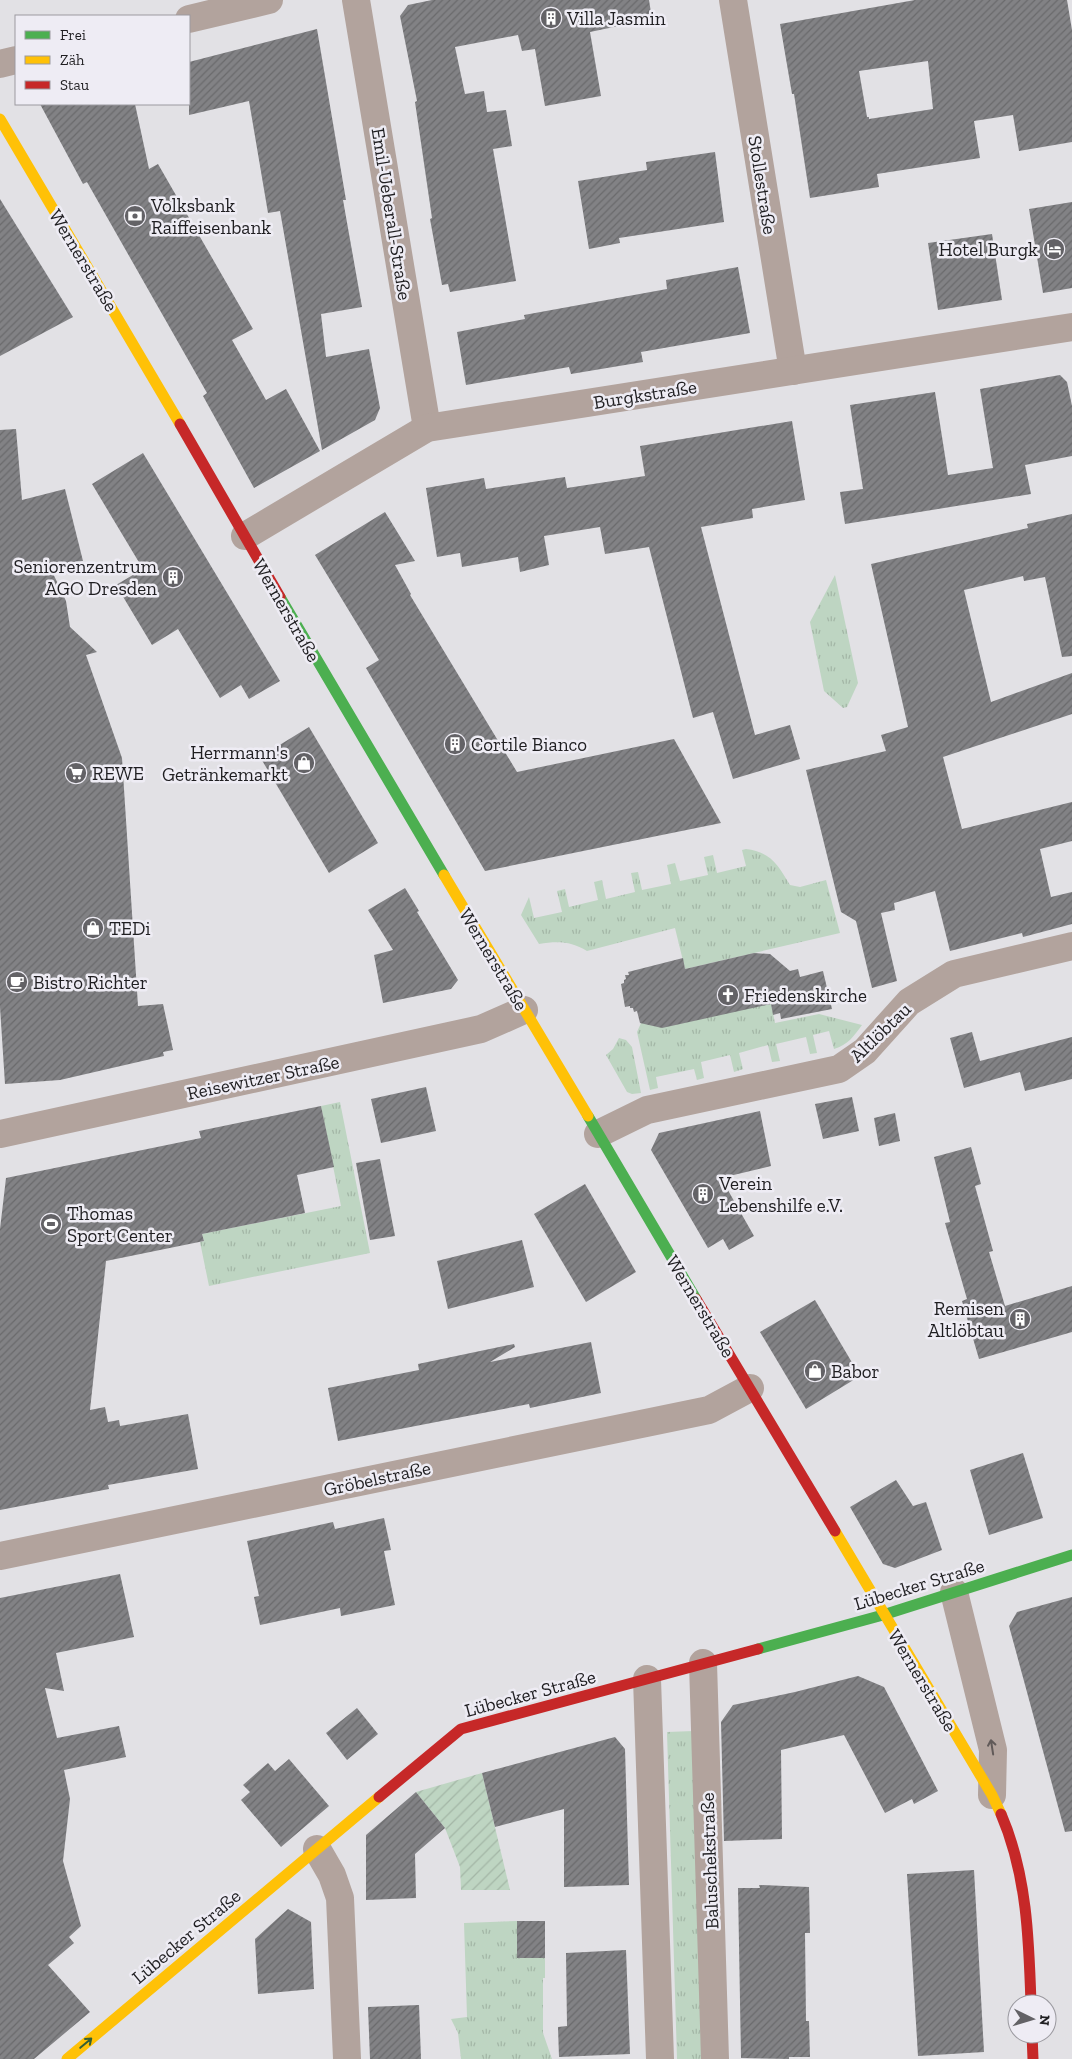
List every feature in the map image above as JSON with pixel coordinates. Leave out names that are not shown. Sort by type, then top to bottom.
[{"type":"street","points":[[190,19],[269,0]]},
{"type":"street","name":"Emil-Ueberall-Straße","points":[[356,0],[427,428]]},
{"type":"street","name":"Stollestraße","points":[[733,0],[793,371]]},
{"type":"street","points":[[0,64],[15,60]]},
{"type":"street","name":"Wernerstraße","points":[[0,119],[327,678],[992,1795],[1014,1846],[1023,1880],[1029,1933],[1031,1994]]},
{"type":"street","name":"Burgkstraße","points":[[245,536],[427,428],[1072,327]]},
{"type":"street","name":"Altlöbtau","points":[[598,1134],[647,1110],[839,1069],[865,1051],[909,1002],[954,974],[1072,946]]},
{"type":"street","name":"Reisewitzer Straße","points":[[0,1134],[481,1029],[524,1010]]},
{"type":"street","name":"Gröbelstraße","points":[[0,1556],[709,1410],[750,1388]]},
{"type":"street","name":"Lübecker Straße","points":[[67,2059],[461,1729],[883,1614],[1072,1554]]},
{"type":"street","name":"Wernerstraße","points":[[954,1592],[993,1750],[992,1795]]},
{"type":"street","name":"Baluschekstraße","points":[[704,1663],[715,2059]]},
{"type":"street","points":[[648,1679],[660,2059]]},
{"type":"street","points":[[317,1849],[332,1875],[340,1898],[347,2059]]},
{"type":"street","points":[[1032,2044],[1033,2059]]},
{"type":"green space","points":[[835,575],[858,683],[847,707],[843,708],[824,691],[810,622]]},
{"type":"green space","points":[[746,849],[768,856],[782,871],[790,885],[800,887],[826,880],[840,933],[685,969],[675,928],[587,951],[575,945],[564,943],[539,944],[521,915],[529,897],[534,918],[562,912],[557,891],[565,889],[569,907],[598,900],[594,882],[602,880],[606,899],[635,892],[631,873],[638,872],[642,890],[671,884],[667,865],[675,863],[680,881],[708,875],[704,857],[713,855],[717,873],[746,866],[742,850]]},
{"type":"green space","points":[[771,1004],[775,1023],[819,1014],[862,1025],[847,1043],[834,1049],[829,1031],[813,1035],[817,1053],[810,1054],[806,1037],[776,1044],[780,1061],[772,1062],[768,1045],[739,1053],[743,1069],[734,1072],[730,1055],[701,1062],[704,1078],[697,1080],[694,1069],[656,1077],[658,1088],[650,1090],[637,1032],[641,1023]]},
{"type":"green space","points":[[619,1038],[626,1040],[632,1047],[641,1093],[632,1094],[627,1092],[606,1055],[613,1049]]},
{"type":"green space","points":[[340,1102],[370,1253],[209,1286],[200,1242],[204,1241],[202,1234],[341,1206],[321,1106]]},
{"type":"green space","points":[[694,1731],[704,2059],[677,2059],[667,1732]]},
{"type":"green space","points":[[482,1773],[510,1890],[461,1890],[460,1867],[445,1828],[416,1792]]},
{"type":"green space","points":[[517,1921],[518,1958],[545,1958],[543,2033],[552,2059],[461,2059],[458,2033],[451,2019],[467,2017],[464,1923]]},
{"type":"building","points":[[432,0],[649,0],[652,19],[590,32],[601,96],[545,106],[535,49],[522,51],[518,35],[455,47],[465,94],[484,91],[487,112],[506,110],[512,146],[493,149],[516,281],[450,292],[448,284],[442,285],[430,219],[432,218],[415,102],[417,101],[400,16],[408,5]]},
{"type":"building","points":[[915,0],[1067,0],[1072,30],[1072,142],[1019,151],[1013,115],[974,121],[980,158],[877,174],[879,187],[810,198],[794,94],[792,94],[780,24]],"holes":[[[928,61],[933,109],[869,119],[867,117],[859,71]]]},
{"type":"building","points":[[317,29],[346,200],[343,200],[362,307],[321,314],[326,357],[369,349],[380,408],[375,420],[322,450],[280,211],[268,213],[249,101],[189,115],[190,62]]},
{"type":"building","points":[[41,105],[135,105],[149,169],[158,164],[253,329],[232,340],[266,400],[286,389],[320,451],[254,488],[203,396],[207,393],[87,182],[83,184]]},
{"type":"building","points":[[715,152],[724,222],[619,238],[620,243],[589,249],[578,181],[647,170],[646,162]]},
{"type":"building","points":[[0,199],[73,317],[0,356]]},
{"type":"building","name":"Hotel Burgk","points":[[1072,202],[1072,288],[1043,293],[1029,209]]},
{"type":"building","points":[[992,234],[1002,300],[938,310],[928,243]]},
{"type":"building","points":[[738,267],[750,333],[641,352],[643,362],[571,374],[569,367],[466,385],[457,332],[525,319],[524,315],[667,289],[666,280]]},
{"type":"building","points":[[1060,375],[1067,382],[1072,406],[1072,456],[1025,465],[1031,494],[845,524],[840,492],[863,489],[850,405],[935,392],[948,475],[993,468],[980,389]]},
{"type":"building","points":[[792,421],[805,500],[752,509],[753,518],[701,527],[755,735],[790,725],[800,759],[733,779],[713,712],[693,718],[649,547],[605,554],[600,527],[544,536],[549,565],[520,572],[518,557],[462,567],[460,553],[437,557],[426,488],[484,478],[486,489],[565,477],[567,488],[645,476],[640,446]]},
{"type":"building","points":[[16,429],[22,500],[65,489],[83,561],[49,565],[66,601],[70,627],[97,652],[86,655],[122,758],[138,1006],[163,1004],[173,1050],[163,1052],[164,1056],[60,1080],[5,1084],[0,1007],[0,430]]},
{"type":"building","name":"Seniorenzentrum AGO Dresden","points":[[143,453],[280,681],[249,699],[241,685],[220,698],[178,629],[152,645],[116,585],[143,569],[92,484]]},
{"type":"building","name":"Cortile Bianco","points":[[385,512],[415,561],[395,565],[410,595],[517,772],[674,739],[721,823],[485,871],[366,668],[379,660],[315,555]]},
{"type":"building","points":[[1072,514],[1072,656],[1062,657],[1045,577],[1024,581],[1023,576],[964,590],[991,702],[1072,673],[1072,714],[943,757],[962,829],[1072,802],[1072,841],[1040,849],[1051,897],[1072,892],[1072,924],[1023,937],[1022,933],[950,951],[935,891],[894,903],[895,910],[881,913],[897,981],[872,988],[856,921],[841,912],[806,770],[886,751],[881,735],[908,727],[871,564],[1028,528],[1027,524]]},
{"type":"building","points":[[309,727],[378,843],[329,873],[260,757]]},
{"type":"building","points":[[405,888],[419,911],[417,912],[458,980],[451,989],[383,1003],[374,955],[393,950],[368,910]]},
{"type":"building","name":"Friedenskirche","points":[[754,953],[770,954],[790,971],[798,969],[800,977],[823,971],[832,1009],[781,1019],[780,1013],[773,1015],[771,1004],[662,1028],[640,1023],[637,1011],[634,1012],[630,1006],[625,1007],[621,984],[626,979],[625,975],[629,975],[628,972],[683,958],[685,969]]},
{"type":"building","points":[[972,1032],[980,1061],[1072,1037],[1072,1079],[1025,1091],[1020,1072],[964,1088],[950,1038]]},
{"type":"building","points":[[426,1087],[436,1131],[381,1143],[371,1099]]},
{"type":"building","points":[[852,1097],[859,1131],[823,1139],[815,1104]]},
{"type":"building","points":[[321,1106],[334,1167],[297,1175],[305,1213],[202,1234],[204,1241],[106,1261],[90,1410],[105,1407],[108,1422],[119,1420],[120,1426],[188,1414],[198,1469],[108,1485],[109,1489],[0,1510],[0,1229],[6,1178],[201,1138],[199,1131]]},
{"type":"building","name":"Verein Lebenshilfe e.V.","points":[[760,1111],[771,1166],[721,1178],[754,1236],[729,1250],[723,1239],[708,1248],[651,1150],[659,1133]]},
{"type":"building","points":[[895,1113],[900,1141],[879,1146],[874,1118]]},
{"type":"building","points":[[971,1147],[981,1184],[975,1186],[993,1251],[989,1252],[1005,1306],[1072,1286],[1072,1332],[979,1359],[962,1301],[967,1299],[945,1223],[950,1222],[934,1157]]},
{"type":"building","points":[[380,1159],[395,1236],[370,1240],[356,1163]]},
{"type":"building","points":[[585,1184],[636,1272],[586,1302],[534,1214]]},
{"type":"building","points":[[522,1240],[534,1287],[448,1309],[437,1261]]},
{"type":"building","points":[[815,1300],[860,1376],[806,1409],[760,1332]]},
{"type":"building","points":[[591,1342],[601,1393],[530,1408],[529,1404],[338,1441],[328,1388],[419,1370],[418,1364],[514,1344],[515,1347],[490,1362]]},
{"type":"building","points":[[1023,1453],[1043,1518],[989,1535],[970,1470]]},
{"type":"building","points":[[896,1480],[913,1506],[926,1502],[942,1550],[895,1568],[883,1564],[850,1507]]},
{"type":"building","points":[[384,1518],[391,1550],[384,1551],[395,1605],[341,1616],[340,1608],[260,1625],[254,1597],[259,1596],[247,1541],[333,1522],[335,1529]]},
{"type":"building","points":[[120,1574],[134,1637],[56,1653],[64,1691],[45,1688],[57,1738],[119,1726],[126,1757],[64,1770],[70,1799],[63,1861],[81,1926],[69,1937],[74,1943],[48,1965],[90,2012],[34,2059],[0,2059],[0,1598]]},
{"type":"building","points":[[1072,1597],[1072,1831],[1065,1832],[1009,1626],[1017,1612]]},
{"type":"building","points":[[858,1676],[884,1687],[938,1791],[914,1804],[912,1799],[885,1813],[844,1735],[781,1750],[782,1839],[724,1841],[721,1722],[733,1705]]},
{"type":"building","points":[[357,1708],[378,1734],[347,1760],[326,1733]]},
{"type":"building","points":[[615,1737],[625,1749],[629,1885],[564,1887],[564,1809],[495,1827],[482,1773]]},
{"type":"building","points":[[289,1759],[329,1806],[281,1847],[241,1800],[250,1792],[243,1785],[268,1763],[275,1771]]},
{"type":"building","points":[[416,1792],[445,1828],[415,1854],[416,1898],[366,1900],[366,1835]]},
{"type":"building","points":[[974,1870],[984,2052],[918,2056],[907,1874]]},
{"type":"building","points":[[759,1885],[809,1887],[810,1933],[805,1933],[806,2021],[809,2021],[810,2057],[789,2057],[789,2059],[741,2058],[738,1888],[760,1888]]},
{"type":"building","points":[[288,1909],[311,1922],[314,1989],[258,1994],[255,1939]]},
{"type":"building","points":[[517,1921],[545,1921],[545,1958],[517,1958]]},
{"type":"building","points":[[626,1950],[630,2054],[559,2057],[558,2027],[567,2026],[566,1953]]},
{"type":"building","points":[[419,2005],[421,2059],[370,2059],[368,2007]]},
{"type":"traffic: fast","points":[[280,597],[444,875]]},
{"type":"traffic: fast","points":[[588,1116],[696,1299]]},
{"type":"traffic: fast","points":[[758,1649],[883,1615],[1072,1555]]},
{"type":"traffic: slow","points":[[0,119],[180,424]]},
{"type":"traffic: slow","points":[[444,875],[588,1116]]},
{"type":"traffic: slow","points":[[835,1531],[992,1795],[1001,1814]]},
{"type":"traffic: slow","points":[[67,2059],[379,1797]]},
{"type":"traffic: jam","points":[[180,424],[280,597]]},
{"type":"traffic: jam","points":[[696,1299],[835,1531]]},
{"type":"traffic: jam","points":[[379,1797],[461,1729],[758,1649]]},
{"type":"traffic: jam","points":[[1001,1814],[1016,1860],[1025,1908],[1031,1994]]},
{"type":"traffic: jam","points":[[1032,2044],[1033,2059]]},
{"type":"place","name":"Villa Jasmin","points":[[551,18]]},
{"type":"place","name":"Volksbank Raiffeisenbank","points":[[135,216]]},
{"type":"place","name":"Hotel Burgk","points":[[1054,249]]},
{"type":"place","name":"Seniorenzentrum AGO Dresden","points":[[173,577]]},
{"type":"place","name":"Cortile Bianco","points":[[455,744]]},
{"type":"place","name":"Herrmann's Getränkemarkt","points":[[304,763]]},
{"type":"place","name":"REWE","points":[[76,773]]},
{"type":"place","name":"TEDi","points":[[93,928]]},
{"type":"place","name":"Bistro Richter","points":[[17,982]]},
{"type":"place","name":"Friedenskirche","points":[[728,995]]},
{"type":"place","name":"Verein Lebenshilfe e.V.","points":[[703,1194]]},
{"type":"place","name":"Thomas Sport Center","points":[[51,1224]]},
{"type":"place","name":"Remisen Altlöbtau","points":[[1020,1319]]},
{"type":"place","name":"Babor","points":[[815,1371]]}]
